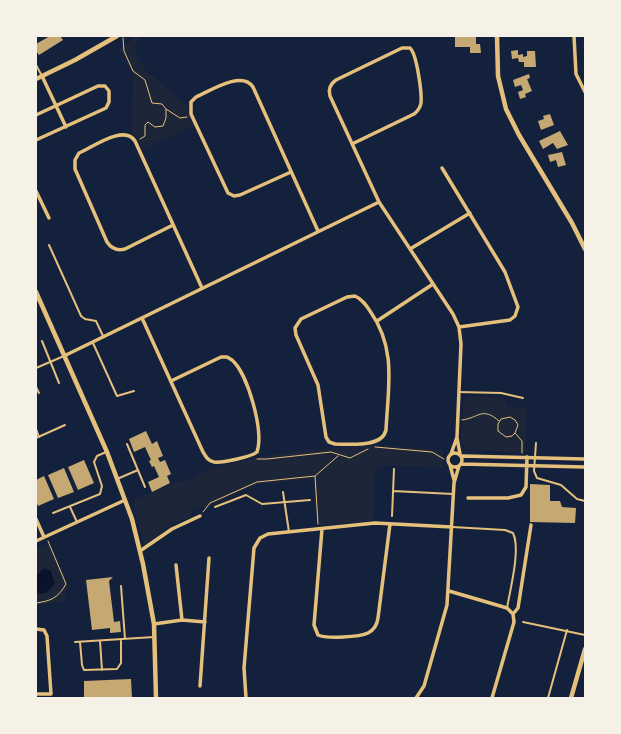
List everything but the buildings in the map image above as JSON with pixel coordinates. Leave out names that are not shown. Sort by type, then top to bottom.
[{"type":"street","points":[[36,79],[76,60],[117,36]]},
{"type":"street","points":[[497,36],[498,76],[506,109],[519,135],[572,223],[585,249]]},
{"type":"street","points":[[574,36],[576,74],[585,92]]},
{"type":"street","points":[[352,144],[414,114],[419,109],[421,100],[415,55],[410,48],[402,48],[336,80],[331,84],[329,90],[330,96],[378,202],[453,314],[458,327],[461,344],[457,437],[461,455],[460,465],[454,483]]},
{"type":"street","points":[[42,76],[66,126]]},
{"type":"street","points":[[291,172],[240,195],[231,195],[224,188],[191,114],[190,104],[196,97],[237,80],[248,82],[253,87],[318,231]]},
{"type":"street","points":[[36,115],[100,86],[105,86],[109,91],[109,102],[106,108],[36,140]]},
{"type":"street","points":[[174,225],[122,250],[112,247],[107,242],[75,169],[75,160],[79,154],[119,134],[129,134],[135,141],[174,225],[202,288]]},
{"type":"street","points":[[442,168],[505,272],[518,310],[515,316],[510,320],[458,327]]},
{"type":"street","points":[[36,191],[49,218]]},
{"type":"street","points":[[64,356],[378,202]]},
{"type":"street","points":[[410,248],[470,213]]},
{"type":"street","points":[[377,321],[433,284]]},
{"type":"street","points":[[36,292],[107,452],[125,500],[140,551],[154,624],[156,698]]},
{"type":"street","points":[[353,296],[362,300],[377,321],[389,357],[385,433],[383,438],[376,442],[332,444],[326,437],[320,394],[296,335],[296,325],[301,319],[353,296]]},
{"type":"street","points":[[142,318],[206,458],[214,462],[220,462],[257,452],[259,441],[255,407],[232,360],[227,357],[221,358],[171,381]]},
{"type":"street","points":[[416,698],[424,686],[444,617],[449,591],[454,483],[448,458],[457,437]]},
{"type":"street","points":[[451,454],[455,452],[461,455],[585,459]]},
{"type":"street","points":[[468,498],[508,498],[520,495],[525,490],[527,457]]},
{"type":"street","points":[[450,465],[454,467],[460,465],[585,467]]},
{"type":"street","points":[[36,541],[125,500]]},
{"type":"street","points":[[140,551],[172,528],[200,516]]},
{"type":"street","points":[[36,519],[44,537]]},
{"type":"street","points":[[246,698],[244,668],[255,546],[258,540],[265,535],[375,523],[452,527]]},
{"type":"street","points":[[320,529],[314,625],[316,633],[325,638],[362,635],[369,632],[375,626],[378,618],[390,524]]},
{"type":"street","points":[[513,614],[518,608],[531,525]]},
{"type":"street","points":[[200,686],[209,558]]},
{"type":"street","points":[[176,566],[182,620]]},
{"type":"street","points":[[449,591],[507,608],[513,614],[514,625],[492,698]]},
{"type":"street","points":[[154,624],[182,620],[205,622]]},
{"type":"street","points":[[36,628],[44,630],[47,636],[51,694],[36,694]]},
{"type":"street","points":[[571,698],[585,649]]},
{"type":"lane","points":[[36,65],[42,76]]},
{"type":"lane","points":[[49,244],[81,316],[85,319],[96,321],[104,337]]},
{"type":"lane","points":[[42,341],[59,383]]},
{"type":"lane","points":[[93,342],[116,396],[134,390]]},
{"type":"lane","points":[[36,368],[64,356]]},
{"type":"lane","points":[[36,387],[39,393]]},
{"type":"lane","points":[[459,392],[501,393],[523,398]]},
{"type":"lane","points":[[36,438],[65,426]]},
{"type":"lane","points":[[36,429],[39,437]]},
{"type":"lane","points":[[536,443],[535,476],[538,479],[560,485],[578,499],[585,501]]},
{"type":"lane","points":[[128,444],[145,486]]},
{"type":"lane","points":[[53,513],[101,493],[102,486],[94,460],[99,454],[107,452]]},
{"type":"lane","points":[[392,516],[394,469]]},
{"type":"lane","points":[[117,479],[138,470]]},
{"type":"lane","points":[[393,491],[454,494]]},
{"type":"lane","points":[[282,492],[286,503],[289,532]]},
{"type":"lane","points":[[215,507],[246,495],[262,504],[310,500]]},
{"type":"lane","points":[[70,506],[77,522]]},
{"type":"lane","points":[[452,527],[505,530],[513,533],[516,540],[516,553],[507,608]]},
{"type":"lane","points":[[121,586],[125,639]]},
{"type":"lane","points":[[523,622],[585,635]]},
{"type":"lane","points":[[548,698],[567,630]]},
{"type":"lane","points":[[75,642],[155,637]]},
{"type":"lane","points":[[80,642],[83,669],[87,671],[102,670],[120,667],[121,639]]},
{"type":"lane","points":[[100,640],[102,670]]},
{"type":"path","points":[[123,38],[124,51],[133,71],[145,80],[152,103],[162,104],[166,109],[180,118],[185,118],[191,114]]},
{"type":"path","points":[[135,141],[145,136],[145,125],[148,122],[155,127],[163,126],[166,118],[166,109]]},
{"type":"path","points":[[462,420],[472,419],[483,413],[488,414],[499,421]]},
{"type":"path","points":[[504,418],[513,418],[518,425],[516,433],[509,437],[503,436],[498,431],[499,421],[504,418]]},
{"type":"path","points":[[516,433],[522,441],[522,453]]},
{"type":"path","points":[[254,454],[254,459],[267,460],[331,452],[339,456],[350,458],[369,448]]},
{"type":"path","points":[[374,448],[432,452],[444,459]]},
{"type":"path","points":[[200,516],[210,503],[258,482],[315,476],[339,456]]},
{"type":"path","points":[[315,476],[320,529]]},
{"type":"path","points":[[36,602],[51,601],[58,596],[66,584],[48,541],[44,537]]},
{"type":"shaded area","points":[[136,36],[140,36],[134,49],[145,70],[187,106],[188,113],[194,126],[143,149],[136,135],[132,135],[133,75],[122,53],[117,51]]},
{"type":"shaded area","points":[[468,396],[503,397],[507,407],[527,408],[525,453],[465,449],[461,440],[464,401]]},
{"type":"shaded area","points":[[372,445],[443,450],[442,468],[380,465],[375,469],[373,521],[317,526],[313,481],[309,479],[257,484],[209,507],[193,508],[191,516],[167,527],[160,535],[144,546],[135,512],[134,500],[179,481],[182,483],[206,471],[253,458],[293,452]]},
{"type":"shaded area","points":[[50,544],[68,585],[64,602],[36,605],[36,550]]},
{"type":"shaded area","points":[[45,568],[51,571],[55,584],[46,593],[36,594],[36,575]]}]
